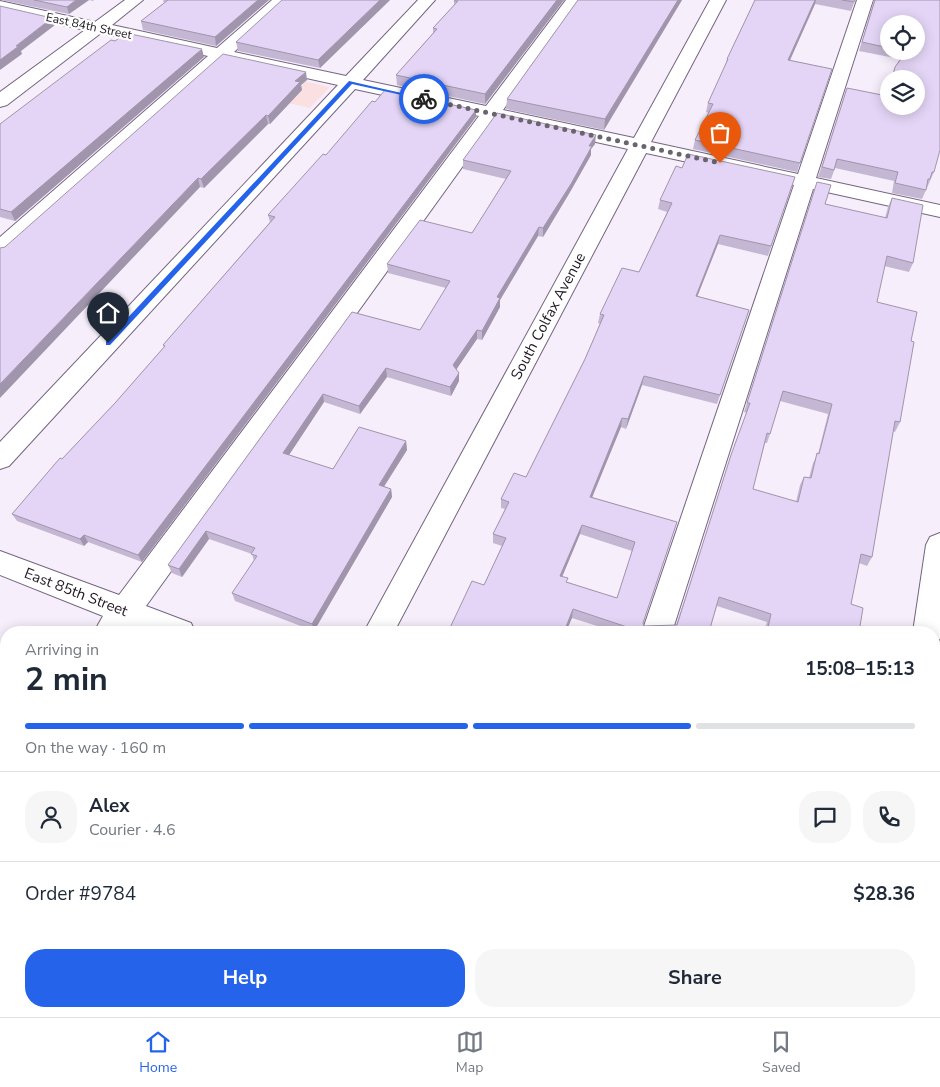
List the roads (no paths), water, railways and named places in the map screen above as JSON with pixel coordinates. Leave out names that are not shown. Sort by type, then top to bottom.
[{"type":"street","points":[[0,101],[135,0]]},
{"type":"street","points":[[0,249],[282,0]]},
{"type":"street","points":[[0,459],[427,0]]},
{"type":"street","points":[[117,622],[574,0]]},
{"type":"street","name":"South Colfax Avenue","points":[[382,626],[718,0]]},
{"type":"street","points":[[659,626],[865,0]]},
{"type":"street","name":"East 84th Street","points":[[0,6],[940,211]]},
{"type":"street","points":[[934,626],[939,556]]},
{"type":"street","name":"East 85th Street","points":[[0,563],[117,622],[142,626]]}]
